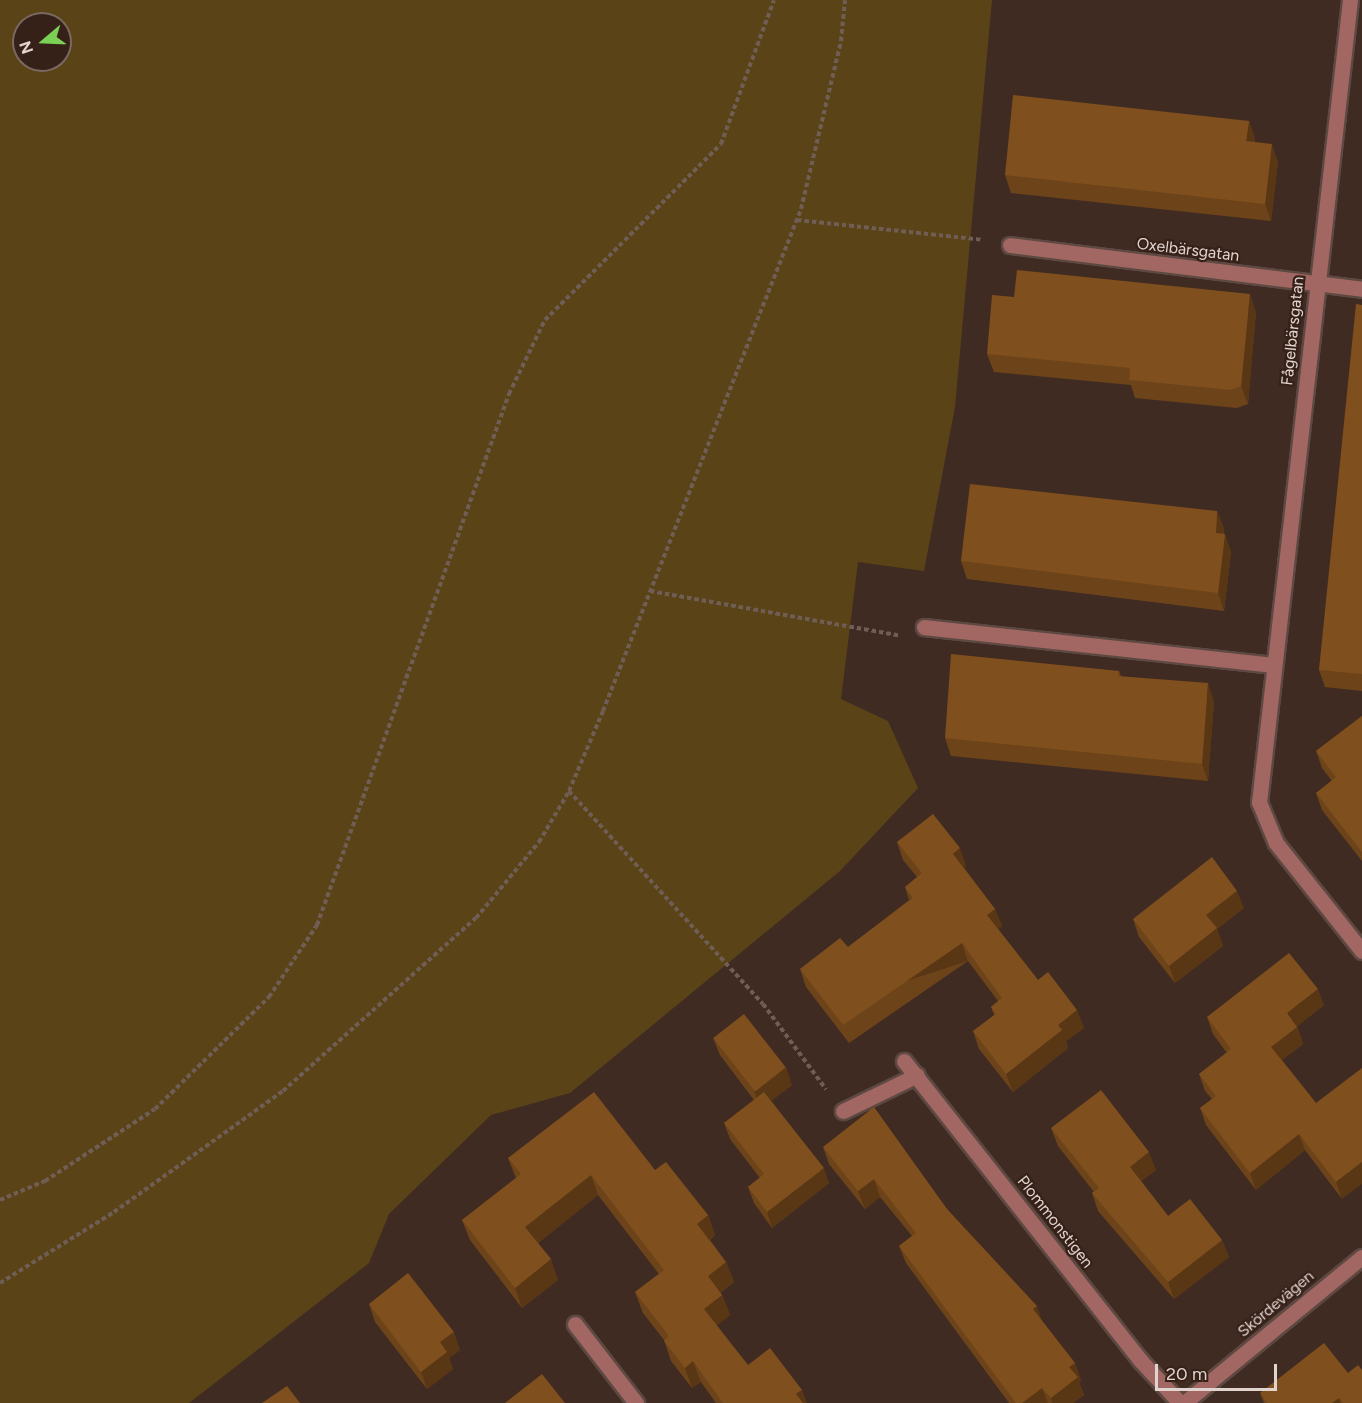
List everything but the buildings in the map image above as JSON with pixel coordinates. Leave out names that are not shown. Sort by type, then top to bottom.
[{"type":"street","name":"Fågelbärsgatan","points":[[1350,0],[1271,665],[1262,818],[1276,843],[1362,951]]},
{"type":"street","name":"Oxelbärsgatan","points":[[1010,245],[1362,289]]},
{"type":"street","points":[[924,627],[1271,665]]},
{"type":"street","name":"Plommonstigen","points":[[904,1061],[1140,1360],[1182,1403]]},
{"type":"street","points":[[843,1111],[917,1075]]},
{"type":"street","name":"Skördevägen","points":[[1182,1403],[1362,1257]]},
{"type":"street","points":[[574,1324],[636,1403]]},
{"type":"path","points":[[0,1200],[45,1181],[155,1109],[269,997],[318,925],[509,394],[544,320],[721,144],[774,0]]},
{"type":"path","points":[[0,1283],[210,1147],[377,1011],[507,884],[569,791],[796,220],[824,121],[845,0]]},
{"type":"path","points":[[796,220],[1010,245]]},
{"type":"path","points":[[650,591],[840,628],[906,635],[924,627]]},
{"type":"path","points":[[569,791],[763,1004],[843,1111]]},
{"type":"shaded area","points":[[0,0],[992,0],[955,407],[924,571],[858,562],[841,699],[888,721],[918,788],[840,871],[570,1093],[491,1115],[389,1214],[369,1263],[189,1403],[0,1403]]}]
